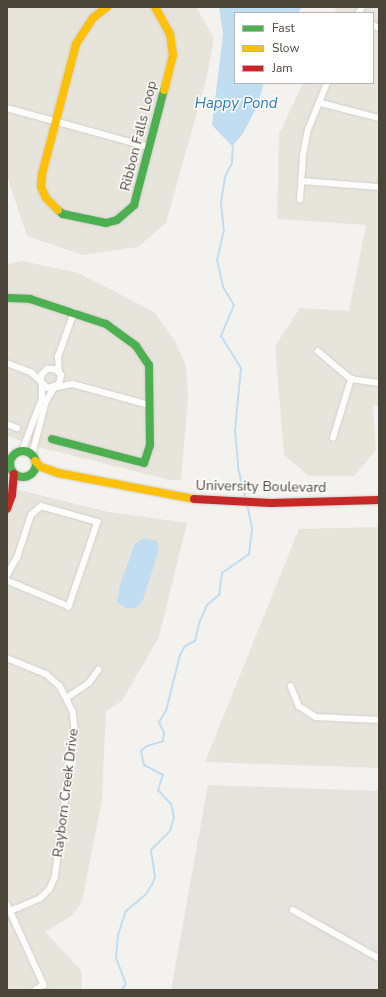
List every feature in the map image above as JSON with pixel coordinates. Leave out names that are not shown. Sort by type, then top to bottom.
[{"type":"street","name":"Ribbon Falls Loop","points":[[107,7],[93,18],[76,44],[42,174],[41,187],[46,198],[63,214],[79,219],[106,223],[117,220],[127,213],[134,205],[139,192],[173,55],[170,34],[155,7]]},
{"type":"street","points":[[300,200],[308,130],[321,103],[327,84]]},
{"type":"street","points":[[321,103],[379,118]]},
{"type":"street","points":[[7,108],[149,147]]},
{"type":"street","points":[[301,181],[379,187]]},
{"type":"street","points":[[7,298],[30,299],[74,312],[106,324],[136,346],[149,365],[150,445],[144,463],[52,439]]},
{"type":"street","points":[[7,509],[12,495],[14,474],[8,463],[19,452],[42,396],[42,383],[46,370],[58,357],[74,312]]},
{"type":"street","points":[[318,351],[351,379],[379,383]]},
{"type":"street","points":[[12,495],[28,476],[46,401],[61,382],[58,357]]},
{"type":"street","points":[[7,363],[31,372],[48,388],[73,384]]},
{"type":"street","points":[[31,372],[46,370],[59,373],[73,384],[150,405]]},
{"type":"street","points":[[333,438],[351,379]]},
{"type":"street","points":[[7,424],[17,428]]},
{"type":"street","points":[[7,453],[19,452]]},
{"type":"street","name":"University Boulevard","points":[[19,452],[33,458],[41,467],[58,473],[152,493],[220,502],[370,502],[379,500]]},
{"type":"street","name":"University Boulevard","points":[[14,474],[28,476],[58,473]]},
{"type":"street","name":"University Boulevard","points":[[370,502],[379,504]]},
{"type":"street","points":[[7,575],[17,558],[31,515],[41,506],[98,522],[69,606],[7,581]]},
{"type":"street","name":"Rayborn Creek Drive","points":[[7,658],[46,674],[60,686],[68,697],[73,711],[75,729],[55,878],[50,889],[40,899],[9,912]]},
{"type":"street","points":[[68,697],[89,683],[98,670]]},
{"type":"street","points":[[291,686],[299,706],[316,717],[379,720]]},
{"type":"street","points":[[7,904],[9,912],[44,985],[36,990]]},
{"type":"street","points":[[293,910],[379,958]]},
{"type":"shaded area","points":[[7,7],[196,7],[214,38],[206,80],[166,223],[138,247],[83,255],[27,236],[7,176]]},
{"type":"shaded area","points":[[336,7],[379,7],[379,406],[373,405],[376,450],[354,476],[309,476],[284,455],[275,346],[300,308],[349,311],[366,225],[277,219],[279,134],[303,84],[374,84],[374,12],[334,12]]},
{"type":"shaded area","points":[[22,261],[79,273],[154,312],[175,341],[186,366],[188,398],[181,480],[170,480],[38,447],[7,436],[7,264]]},
{"type":"shaded area","points":[[7,487],[109,512],[187,523],[159,637],[122,701],[106,711],[102,800],[82,901],[73,915],[45,932],[81,970],[82,990],[7,990]]},
{"type":"shaded area","points":[[379,527],[379,768],[205,762],[299,529]]},
{"type":"shaded area","points":[[208,785],[379,791],[379,990],[171,990]]},
{"type":"water","name":"Happy Pond","points":[[219,7],[302,7],[299,12],[234,12],[234,84],[264,84],[257,107],[242,135],[232,146],[212,125],[223,34]]},
{"type":"water","points":[[144,538],[157,541],[159,549],[143,600],[136,608],[126,608],[117,602],[120,585],[135,544]]},
{"type":"waterway","points":[[233,143],[232,163],[225,177],[221,203],[224,230],[217,260],[223,287],[234,305],[221,336],[241,368],[235,430],[238,468],[246,500]]},
{"type":"waterway","points":[[121,990],[126,984],[116,958],[118,935],[126,911],[146,894],[153,883],[155,876],[151,850],[170,831],[174,817],[171,804],[158,790],[163,775],[144,765],[141,751],[147,746],[163,741],[164,733],[159,722],[166,711],[180,655],[185,646],[195,641],[199,623],[207,605],[219,595],[222,573],[249,554],[252,528],[247,504]]},
{"type":"traffic: fast","points":[[58,210],[63,214],[106,223],[117,220],[134,205],[164,90]]},
{"type":"traffic: fast","points":[[7,298],[30,299],[106,324],[136,346],[149,365],[150,445],[144,463],[52,439]]},
{"type":"traffic: fast","points":[[23,451],[32,455],[36,464],[32,473],[23,477],[14,473],[10,464],[14,455],[23,451]]},
{"type":"traffic: slow","points":[[58,210],[46,198],[41,187],[42,174],[76,44],[93,18],[107,7]]},
{"type":"traffic: slow","points":[[155,7],[170,34],[173,55],[164,90]]},
{"type":"traffic: slow","points":[[35,461],[41,467],[58,473],[194,499]]},
{"type":"traffic: jam","points":[[7,509],[12,495],[14,474]]},
{"type":"traffic: jam","points":[[194,499],[271,503],[379,500]]}]
